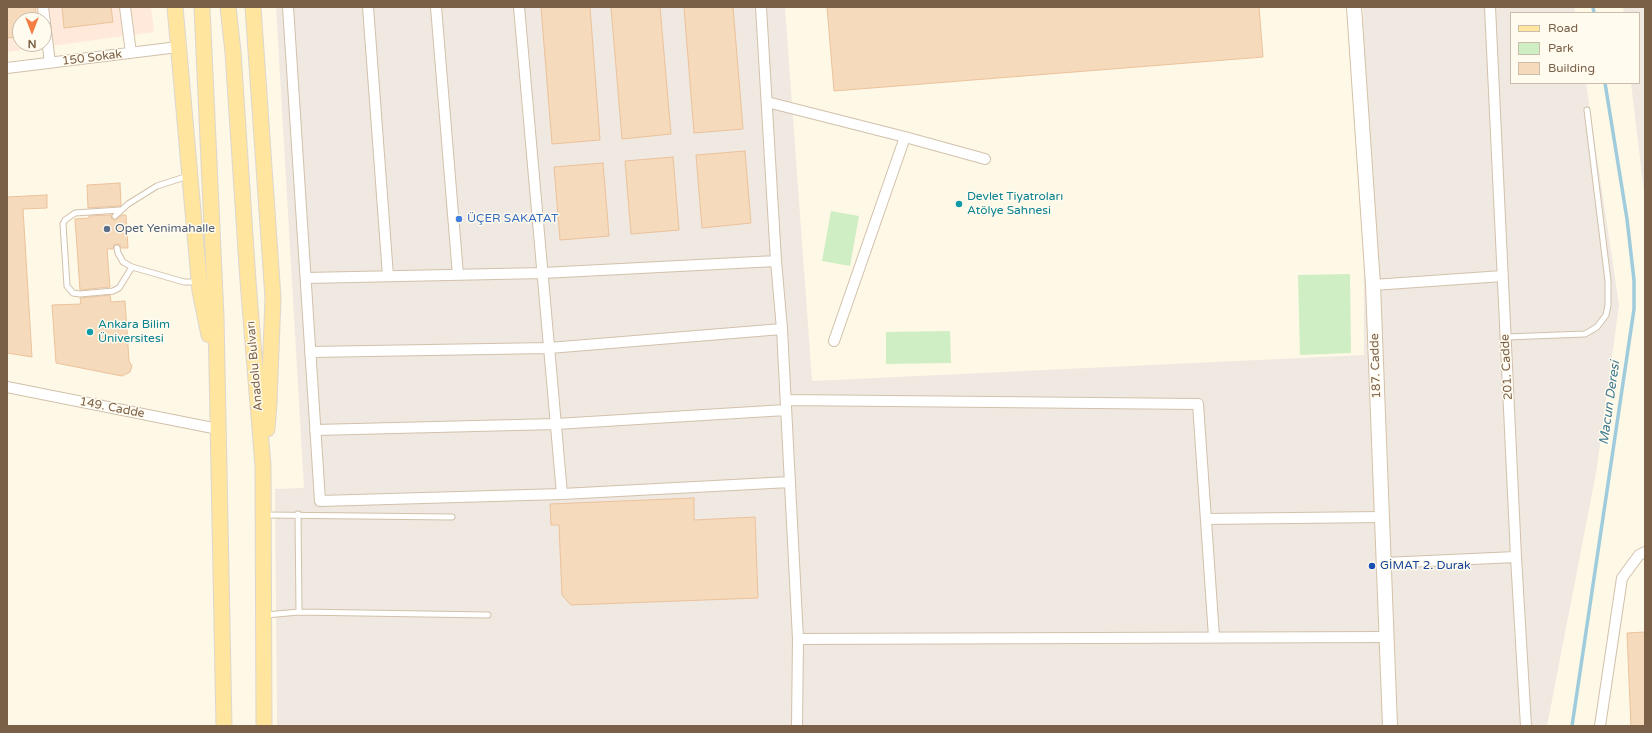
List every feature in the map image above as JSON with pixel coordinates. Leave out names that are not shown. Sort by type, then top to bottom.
[{"type":"main road","points":[[175,7],[199,283],[217,371]]},
{"type":"main road","points":[[202,7],[217,371],[224,726]]},
{"type":"main road","name":"Anadolu Bulvarı","points":[[228,7],[233,52],[248,281],[263,466],[264,726]]},
{"type":"main road","points":[[253,7],[273,298],[270,403],[263,466]]},
{"type":"main road","name":"187. Cadde","points":[[1354,7],[1373,285],[1390,726]]},
{"type":"street","points":[[43,7],[50,63]]},
{"type":"street","points":[[125,7],[131,53]]},
{"type":"street","points":[[288,7],[320,502],[562,494],[790,482]]},
{"type":"street","points":[[368,7],[388,276]]},
{"type":"street","points":[[436,7],[458,275]]},
{"type":"street","points":[[519,7],[562,494]]},
{"type":"street","points":[[761,7],[776,261],[782,329],[798,639],[797,726]]},
{"type":"street","name":"201. Cadde","points":[[1490,7],[1516,557],[1526,726]]},
{"type":"street","name":"150 Sokak","points":[[7,68],[178,47]]},
{"type":"street","points":[[766,102],[905,136],[985,159]]},
{"type":"street","points":[[834,341],[905,136]]},
{"type":"street","points":[[306,278],[543,273],[776,261]]},
{"type":"street","points":[[1373,285],[1503,276]]},
{"type":"street","points":[[310,352],[549,348],[782,329]]},
{"type":"street","name":"149. Cadde","points":[[7,387],[218,428]]},
{"type":"street","points":[[315,430],[556,424],[786,405],[1198,404],[1214,637]]},
{"type":"street","points":[[1206,519],[1382,516]]},
{"type":"street","points":[[1600,726],[1622,578],[1640,555],[1645,552]]},
{"type":"street","points":[[1384,563],[1516,557]]},
{"type":"street","points":[[798,639],[1387,637]]},
{"type":"lane","points":[[1506,337],[1585,334],[1597,327],[1606,315],[1608,305],[1608,281],[1587,110]]},
{"type":"lane","points":[[115,216],[120,210],[157,186],[189,176]]},
{"type":"lane","points":[[120,210],[75,212],[65,220],[63,224],[67,286],[73,293],[113,291],[119,288],[132,267]]},
{"type":"lane","points":[[117,248],[120,258],[127,265],[184,282],[199,283]]},
{"type":"lane","points":[[263,515],[298,514],[452,517]]},
{"type":"lane","points":[[298,514],[300,612]]},
{"type":"lane","points":[[264,615],[300,612],[488,615]]},
{"type":"shaded area","points":[[7,7],[151,7],[154,32],[52,46],[52,12],[12,12],[12,51],[7,52]]},
{"type":"shaded area","points":[[276,7],[785,7],[812,381],[1364,355],[1363,7],[1574,7],[1575,12],[1510,12],[1510,84],[1586,84],[1619,305],[1596,473],[1547,726],[277,726],[275,489],[304,488]]},
{"type":"shaded area","points":[[1623,7],[1645,7],[1645,201],[1631,84],[1640,84],[1640,12],[1624,12]]},
{"type":"green space","points":[[831,211],[859,216],[850,266],[822,261]]},
{"type":"green space","points":[[1350,274],[1351,353],[1300,355],[1298,275]]},
{"type":"green space","points":[[950,331],[951,363],[886,364],[886,332]]},
{"type":"building","points":[[7,7],[35,7],[36,12],[12,12],[12,38],[7,38]]},
{"type":"building","points":[[62,7],[111,7],[113,22],[64,28]]},
{"type":"building","points":[[541,7],[590,7],[600,140],[552,144]]},
{"type":"building","points":[[611,7],[660,7],[671,134],[622,139]]},
{"type":"building","points":[[684,7],[733,7],[743,129],[694,133]]},
{"type":"building","points":[[827,7],[1259,7],[1263,57],[834,91]]},
{"type":"building","points":[[745,151],[751,223],[702,228],[696,155]]},
{"type":"building","points":[[673,157],[679,230],[631,234],[625,161]]},
{"type":"building","points":[[603,163],[609,236],[560,240],[554,167]]},
{"type":"building","points":[[120,183],[120,206],[88,208],[87,185]]},
{"type":"building","points":[[47,195],[47,208],[23,209],[32,357],[7,353],[7,197]]},
{"type":"building","points":[[111,215],[112,219],[115,220],[122,215],[126,215],[128,248],[121,248],[120,245],[117,244],[114,245],[113,249],[107,249],[110,287],[80,290],[75,219],[89,218],[89,216]]},
{"type":"building","name":"Ankara Bilim Üniversitesi","points":[[110,295],[111,302],[125,301],[129,361],[132,366],[130,372],[122,376],[56,363],[52,305],[81,304],[80,298]]},
{"type":"building","points":[[694,498],[694,520],[755,517],[758,598],[571,605],[562,595],[559,525],[551,525],[550,504]]},
{"type":"building","points":[[1645,632],[1645,726],[1631,726],[1627,633]]},
{"type":"waterway","name":"Macun Deresi","points":[[1593,7],[1594,12]]},
{"type":"waterway","name":"Macun Deresi","points":[[1572,726],[1634,309],[1634,280],[1627,219],[1605,84]]},
{"type":"place","name":"Devlet Tiyatroları Atölye Sahnesi","points":[[959,204]]},
{"type":"place","name":"ÜÇER SAKATAT","points":[[459,219]]},
{"type":"place","name":"Opet Yenimahalle","points":[[107,229]]},
{"type":"place","name":"Ankara Bilim Üniversitesi","points":[[90,332]]},
{"type":"place","name":"GİMAT 2. Durak","points":[[1372,566]]}]
